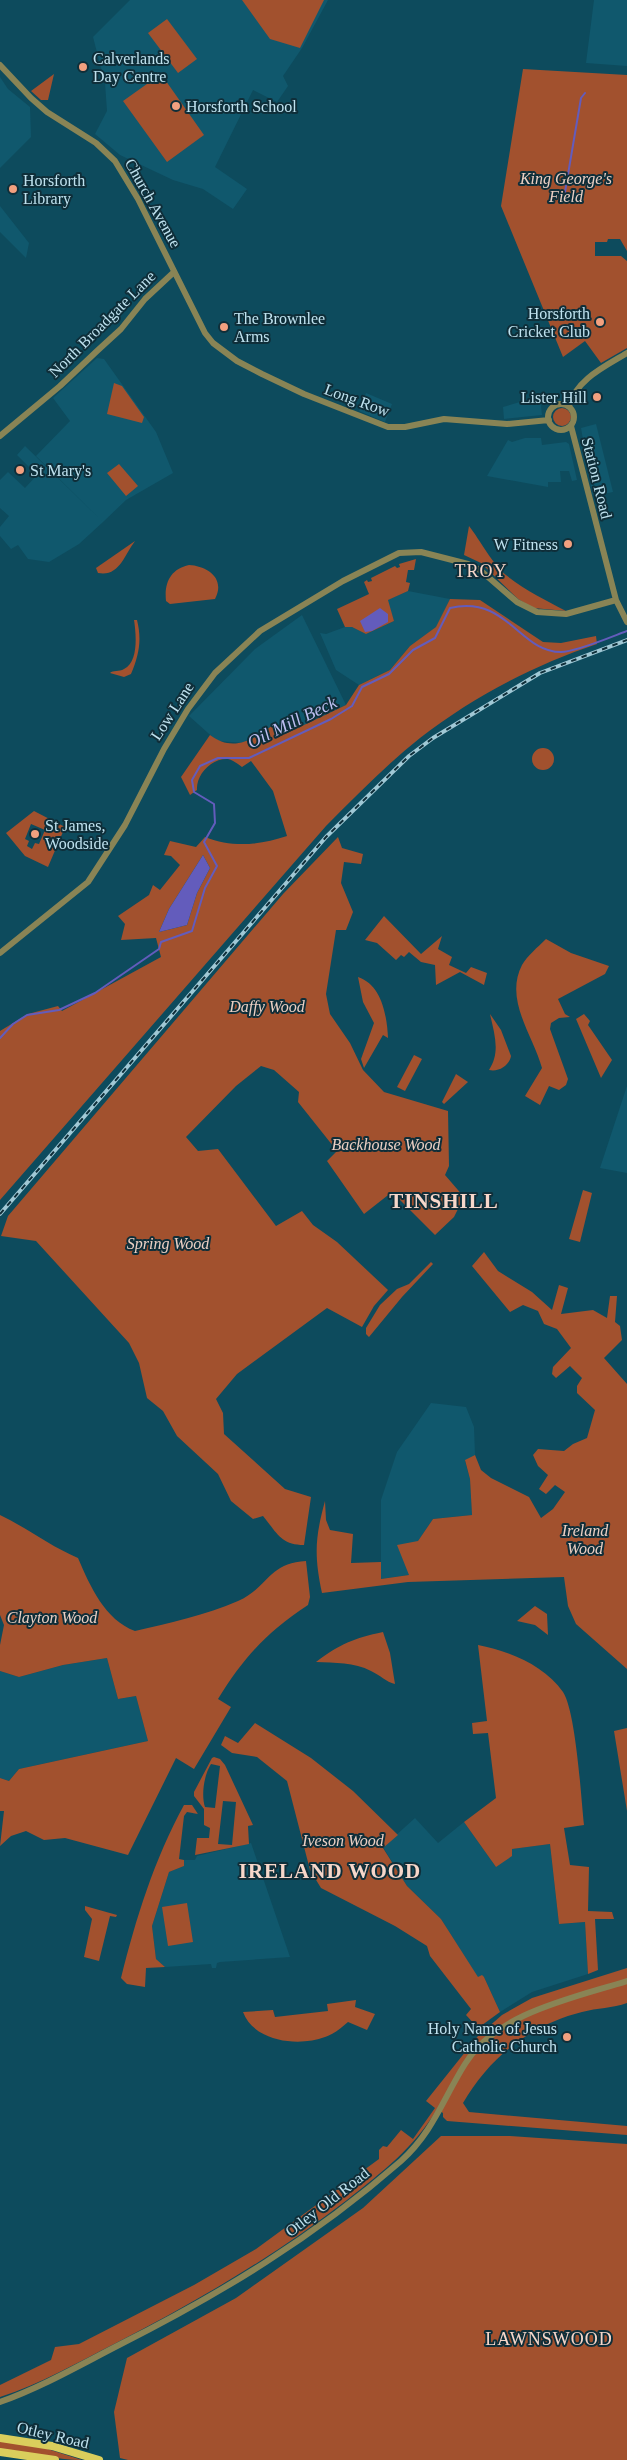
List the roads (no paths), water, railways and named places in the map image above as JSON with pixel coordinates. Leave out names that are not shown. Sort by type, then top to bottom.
[{"type":"highway","name":"Otley Road","points":[[0,2438],[45,2445],[86,2458],[99,2460]]},
{"type":"highway","name":"Otley Road","points":[[0,2452],[55,2460]]},
{"type":"street","name":"Church Avenue","points":[[0,65],[30,98],[47,112],[96,143],[115,161],[138,198],[205,333]]},
{"type":"street","name":"North Broadgate Lane","points":[[1,434],[85,363],[121,329],[145,299],[174,272]]},
{"type":"street","name":"Long Row","points":[[205,333],[213,343],[237,361],[262,374],[304,394],[388,427],[405,427],[444,420],[507,424],[549,420]]},
{"type":"street","points":[[569,406],[561,404],[554,406],[550,412],[549,420],[553,426],[560,430],[570,426],[574,415],[569,406],[572,396],[584,381],[627,353]]},
{"type":"street","name":"Station Road","points":[[570,426],[616,600],[627,622]]},
{"type":"street","name":"Low Lane","points":[[0,953],[88,882],[125,825],[164,749],[188,709],[209,680],[260,631],[343,581],[399,553],[425,553],[452,558],[474,567],[517,602],[538,612],[566,614],[616,600]]},
{"type":"street","name":"Otley Old Road","points":[[0,2402],[47,2382],[151,2329],[255,2271],[284,2252],[348,2204],[415,2148],[426,2135],[465,2064],[478,2046],[512,2023],[537,2011],[627,1981]]},
{"type":"waterway","points":[[565,192],[581,98],[585,93]]},
{"type":"waterway","name":"Oil Mill Beck","points":[[0,1038],[13,1024],[27,1015],[59,1010],[95,993],[159,949],[161,942],[192,931],[205,888],[217,866],[204,842],[215,823],[214,804],[194,792],[192,780],[200,766],[218,758],[249,758],[331,719],[352,706],[362,687],[389,674],[413,650],[435,638],[450,608],[470,606],[486,609],[500,616],[534,643],[547,650],[561,652],[584,647],[627,631]]},
{"type":"railway","points":[[0,1214],[326,837],[409,756],[433,738],[540,673],[627,640]]},
{"type":"place","name":"Calverlands Day Centre","points":[[83,67]]},
{"type":"place","name":"Horsforth School","points":[[176,106]]},
{"type":"place","name":"Horsforth Library","points":[[13,189]]},
{"type":"place","name":"Horsforth Cricket Club","points":[[600,322]]},
{"type":"place","name":"The Brownlee Arms","points":[[224,327]]},
{"type":"place","name":"Lister Hill","points":[[597,397]]},
{"type":"place","name":"St Mary's","points":[[20,470]]},
{"type":"place","name":"W Fitness","points":[[568,544]]},
{"type":"place","name":"St James, Woodside","points":[[35,834]]},
{"type":"place","name":"Holy Name of Jesus Catholic Church","points":[[567,2037]]},
{"type":"district","name":"TROY","points":[[481,571]]},
{"type":"district","name":"TINSHILL","points":[[444,1201]]},
{"type":"district","name":"IRELAND WOOD","points":[[330,1871]]},
{"type":"district","name":"LAWNSWOOD","points":[[549,2339]]},
{"type":"park label","name":"King George's Field","points":[[566,187]]},
{"type":"park label","name":"Daffy Wood","points":[[267,1006]]},
{"type":"park label","name":"Backhouse Wood","points":[[386,1144]]},
{"type":"park label","name":"Spring Wood","points":[[168,1243]]},
{"type":"park label","name":"Ireland Wood","points":[[585,1539]]},
{"type":"park label","name":"Clayton Wood","points":[[52,1617]]},
{"type":"park label","name":"Iveson Wood","points":[[343,1840]]}]
